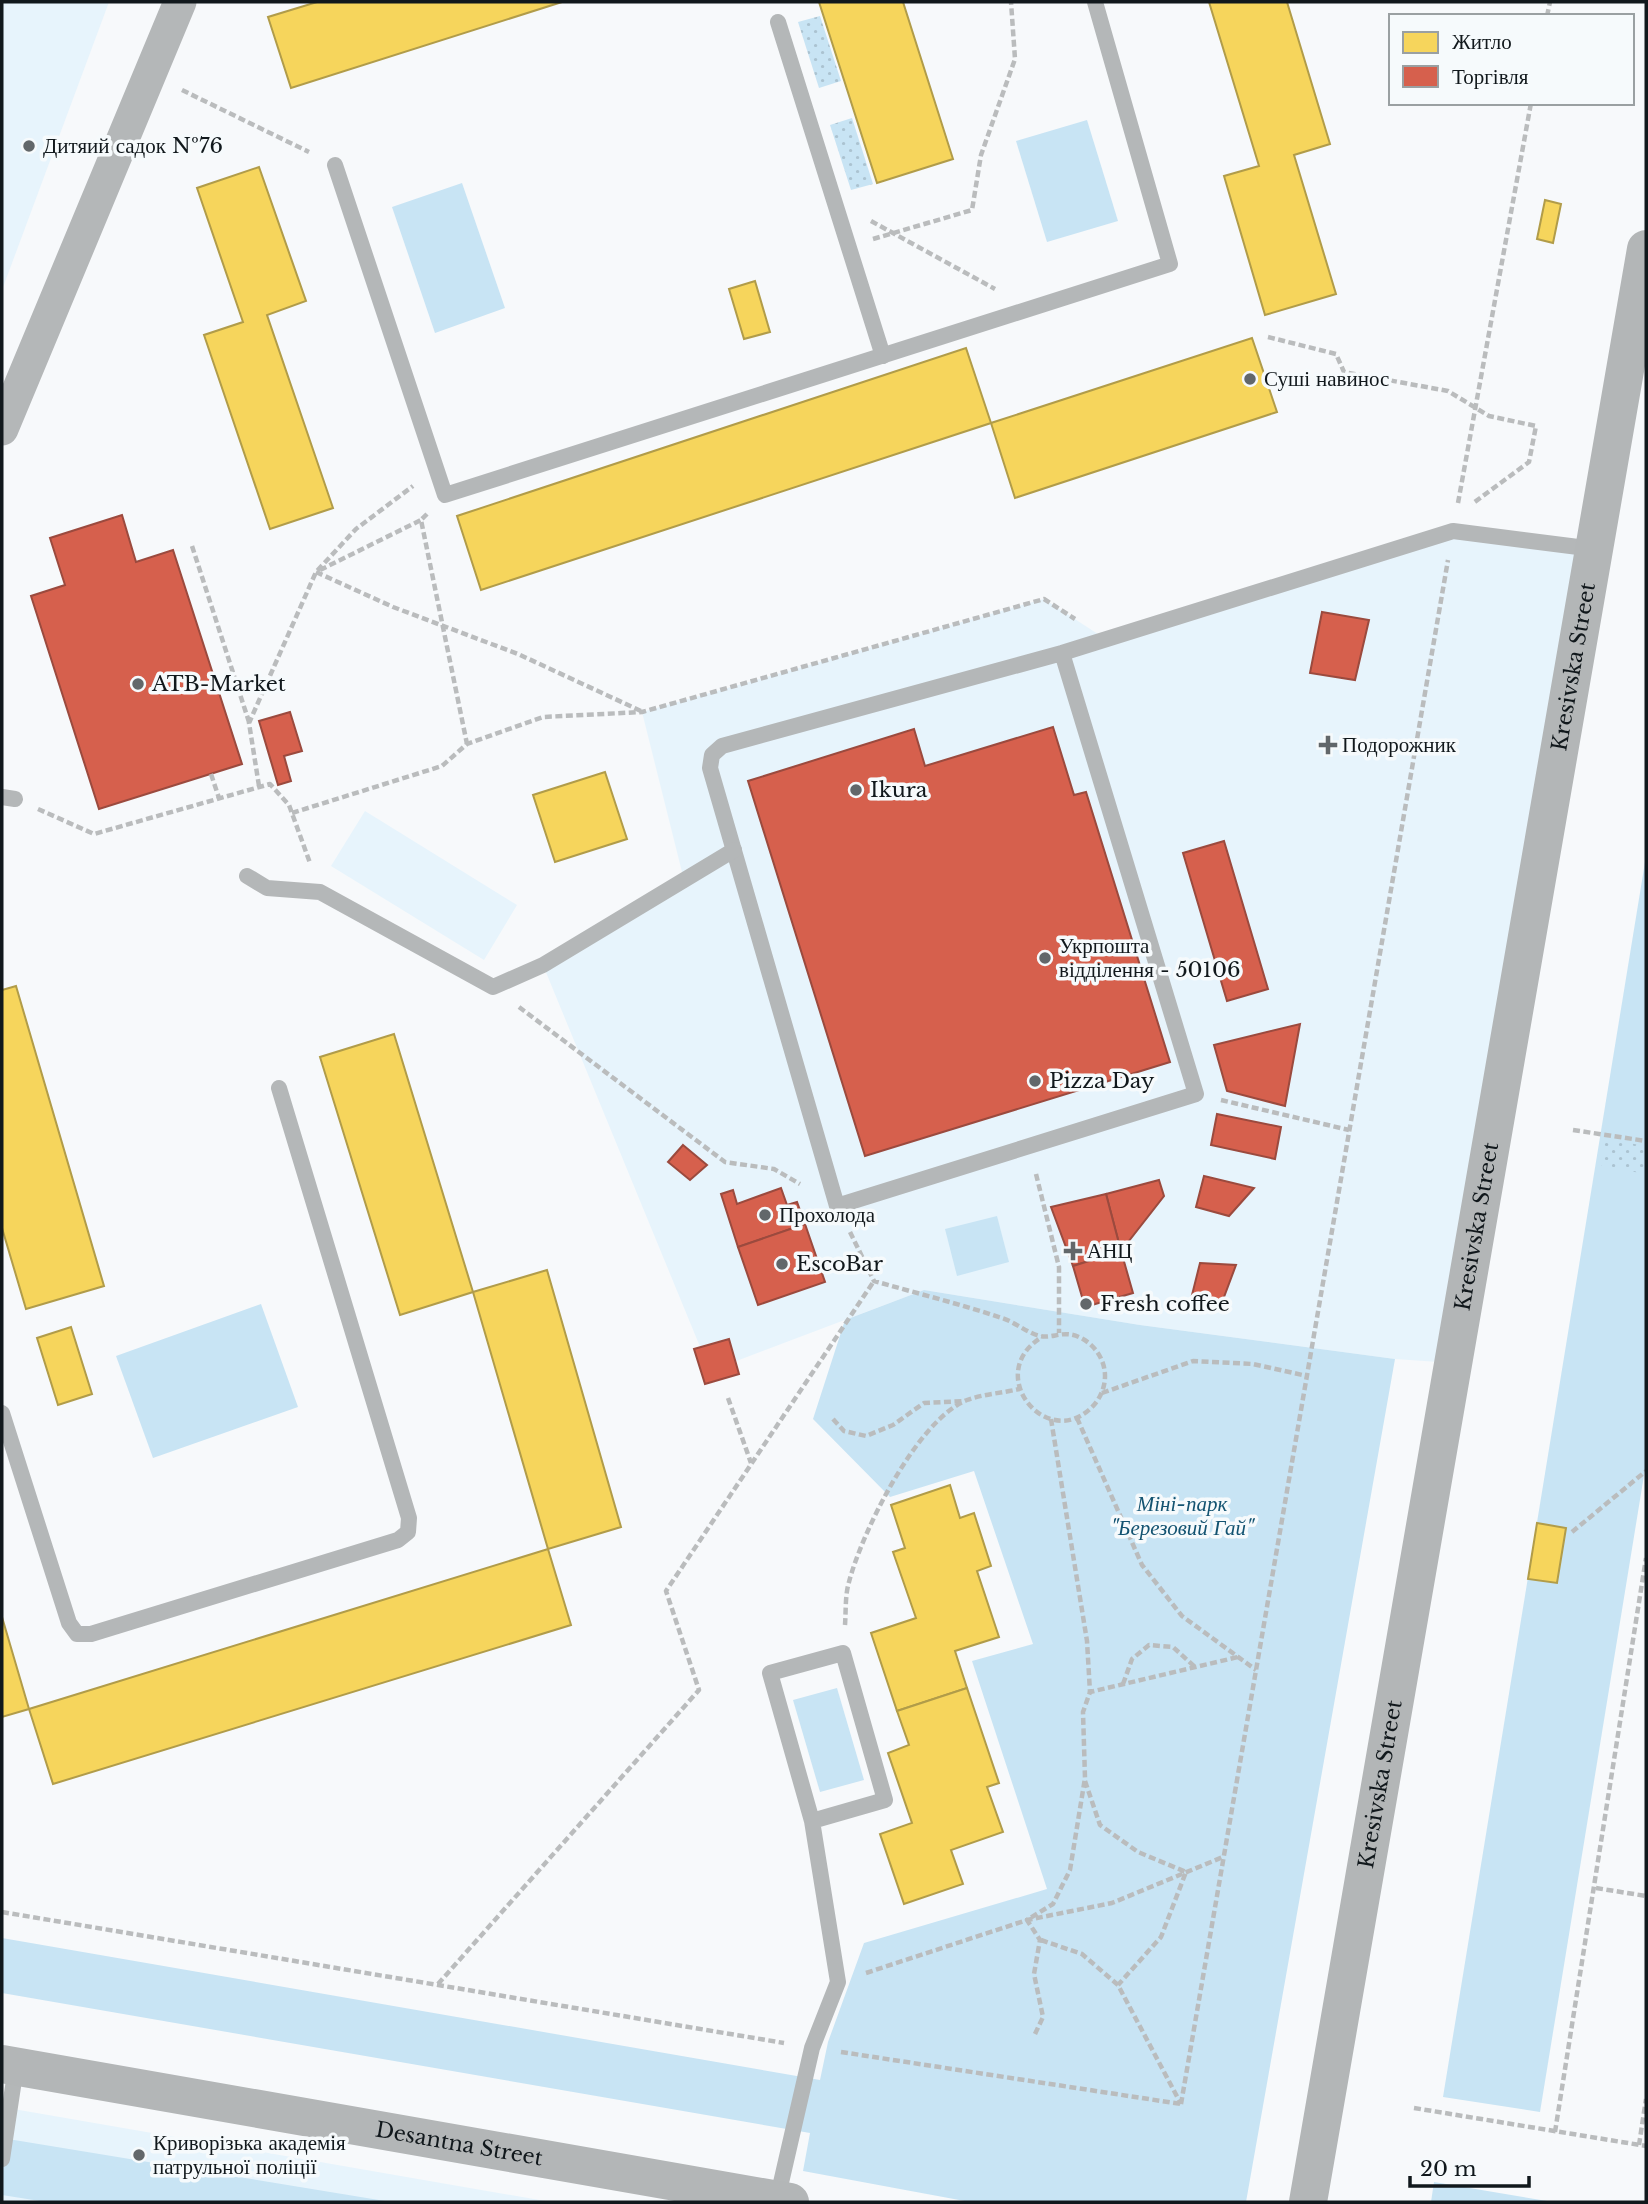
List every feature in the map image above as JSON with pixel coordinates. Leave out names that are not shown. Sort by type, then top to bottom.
[{"type":"street","points":[[2,429],[180,2]]},
{"type":"street","name":"Kresivska Street","points":[[1308,2202],[1594,550],[1639,335],[1646,249]]},
{"type":"street","name":"Desantna Street","points":[[9,2066],[784,2201]]},
{"type":"lane","points":[[335,164],[445,495],[1170,264],[1095,2]]},
{"type":"lane","points":[[778,22],[883,356]]},
{"type":"lane","points":[[1062,653],[1196,1094],[837,1206],[710,768],[712,755],[722,746],[1062,653],[1455,523],[1594,550]]},
{"type":"lane","points":[[247,876],[267,888],[320,892],[493,987],[543,965],[734,850]]},
{"type":"lane","points":[[2,1413],[69,1623],[78,1634],[91,1634],[398,1540],[408,1532],[409,1518],[279,1088]]},
{"type":"lane","points":[[784,2201],[812,2048],[838,1982],[812,1821],[769,1673],[843,1653],[884,1800],[812,1821]]},
{"type":"lane","points":[[2,2159],[9,2066]]},
{"type":"path","points":[[849,245],[972,209],[981,155],[1015,59],[1010,2]]},
{"type":"path","points":[[151,75],[335,164]]},
{"type":"path","points":[[1181,2105],[1475,407],[1531,105]]},
{"type":"path","points":[[834,199],[1031,307]]},
{"type":"path","points":[[1268,337],[1336,354],[1344,372],[1448,391],[1489,416],[1536,426],[1529,462],[1455,523]]},
{"type":"path","points":[[249,723],[316,572],[356,529],[437,469]]},
{"type":"path","points":[[316,572],[421,520],[445,495]]},
{"type":"path","points":[[421,520],[467,744]]},
{"type":"path","points":[[192,545],[249,723],[259,786]]},
{"type":"path","points":[[316,572],[442,626],[518,654],[642,712]]},
{"type":"path","points":[[292,813],[442,766],[467,744],[543,718],[642,712],[1044,599]]},
{"type":"path","points":[[211,774],[219,797]]},
{"type":"path","points":[[8,798],[94,834],[270,784],[289,805],[320,892]]},
{"type":"path","points":[[493,987],[725,1162],[774,1169],[837,1206],[874,1281],[1005,1319],[1042,1337]]},
{"type":"path","points":[[1196,1094],[1349,1130]]},
{"type":"path","points":[[1573,1130],[1646,1141]]},
{"type":"path","points":[[1029,1146],[1059,1267],[1059,1333]]},
{"type":"path","points":[[437,1985],[699,1690],[666,1591],[874,1281]]},
{"type":"path","points":[[1102,1394],[1104,1368],[1097,1352],[1084,1339],[1059,1333],[1042,1337],[1023,1355],[1018,1372],[1019,1390],[1035,1411],[1051,1419],[1077,1417],[1091,1408],[1102,1394],[1194,1361],[1253,1364],[1307,1376]]},
{"type":"path","points":[[834,1419],[844,1430],[866,1436],[893,1425],[925,1403],[965,1401],[1019,1390]]},
{"type":"path","points":[[728,1398],[751,1464]]},
{"type":"path","points":[[843,1653],[848,1583],[877,1510],[907,1459],[936,1423],[965,1401]]},
{"type":"path","points":[[1077,1417],[1142,1565],[1182,1616],[1256,1670]]},
{"type":"path","points":[[1027,1920],[1053,1904],[1070,1870],[1085,1778],[1083,1712],[1090,1692],[1087,1641],[1051,1419]]},
{"type":"path","points":[[1572,1532],[1646,1471]]},
{"type":"path","points":[[1555,2132],[1596,1888],[1646,1558]]},
{"type":"path","points":[[1122,1685],[1132,1659],[1149,1646],[1173,1647],[1195,1667]]},
{"type":"path","points":[[1090,1692],[1238,1657]]},
{"type":"path","points":[[1085,1778],[1100,1825],[1138,1853],[1186,1872]]},
{"type":"path","points":[[838,1982],[1027,1920],[1112,1903],[1224,1857]]},
{"type":"path","points":[[1118,1985],[1161,1937],[1186,1872]]},
{"type":"path","points":[[1596,1888],[1646,1896]]},
{"type":"path","points":[[2,1912],[812,2048],[1181,2105]]},
{"type":"path","points":[[1027,1920],[1040,1940],[1082,1954],[1118,1985],[1181,2105]]},
{"type":"path","points":[[1035,2034],[1042,2017],[1034,1974],[1040,1940]]},
{"type":"path","points":[[1639,2145],[1646,2099]]},
{"type":"path","points":[[1414,2108],[1646,2146]]},
{"type":"shaded area","name":"Дитяий садок №76","points":[[2,2],[109,2],[2,290]]},
{"type":"shaded area","points":[[1453,531],[1594,549],[1453,1363],[1395,1359],[1140,1325],[924,1290],[710,1371],[543,965],[684,880],[642,712],[1044,599],[1104,638]]},
{"type":"shaded area","points":[[365,811],[517,905],[484,960],[331,866]]},
{"type":"shaded area","name":"Криворізька академія патрульної поліції","points":[[2,2107],[551,2202],[2,2202]]},
{"type":"green space","points":[[820,16],[841,81],[819,88],[798,22]]},
{"type":"green space","points":[[852,118],[873,184],[851,190],[830,125]]},
{"type":"green space","points":[[1087,120],[1118,221],[1047,242],[1016,141]]},
{"type":"green space","points":[[462,183],[505,308],[435,333],[392,207]]},
{"type":"green space","points":[[1646,856],[1646,1463],[1540,2112],[1443,2097]]},
{"type":"green space","points":[[1605,1139],[1646,1146],[1646,1174],[1601,1166]]},
{"type":"green space","points":[[997,1216],[1009,1262],[957,1276],[945,1229]]},
{"type":"green space","name":"Міні-парк \"Березовий Гай\"","points":[[924,1290],[1140,1325],[1395,1359],[1246,2202],[970,2202],[803,2171],[810,2133],[2,1993],[2,1938],[820,2080],[828,2042],[864,1943],[1047,1889],[972,1661],[1033,1644],[974,1471],[890,1497],[813,1419],[845,1320]]},
{"type":"green space","points":[[261,1304],[298,1407],[153,1458],[116,1356]]},
{"type":"green space","points":[[837,1688],[864,1780],[820,1792],[793,1700]]},
{"type":"green space","points":[[2,2138],[391,2202],[46,2202],[2,2195]]},
{"type":"green space","points":[[1434,2182],[1553,2202],[1431,2202]]},
{"type":"building: Житло","points":[[317,2],[562,2],[291,88],[268,17]]},
{"type":"building: Житло","points":[[819,2],[903,2],[953,159],[877,183]]},
{"type":"building: Житло","points":[[1209,2],[1287,2],[1330,144],[1294,155],[1336,294],[1265,315],[1224,176],[1259,166]]},
{"type":"building: Житло","points":[[259,167],[306,301],[267,315],[333,508],[270,529],[204,335],[243,322],[197,188]]},
{"type":"building: Житло","points":[[1545,200],[1561,204],[1553,243],[1537,239]]},
{"type":"building: Житло","points":[[755,281],[770,332],[744,339],[729,289]]},
{"type":"building: Житло","points":[[1252,338],[1277,412],[1015,498],[991,423]]},
{"type":"building: Житло","points":[[966,348],[991,423],[481,590],[457,516]]},
{"type":"building: Житло","points":[[605,772],[627,839],[555,862],[533,795]]},
{"type":"building: Житло","points":[[16,986],[104,1286],[26,1309],[2,1228],[2,990]]},
{"type":"building: Житло","points":[[394,1034],[473,1292],[400,1315],[320,1057]]},
{"type":"building: Житло","points":[[547,1270],[621,1527],[548,1549],[473,1292]]},
{"type":"building: Житло","points":[[71,1327],[92,1394],[58,1405],[37,1338]]},
{"type":"building: Житло","points":[[950,1485],[960,1518],[974,1513],[991,1566],[977,1571],[999,1637],[955,1651],[967,1688],[897,1711],[871,1633],[916,1618],[893,1552],[905,1548],[891,1505]]},
{"type":"building: Житло","points":[[1537,1523],[1566,1528],[1557,1583],[1528,1579]]},
{"type":"building: Житло","points":[[548,1549],[571,1625],[53,1784],[29,1709]]},
{"type":"building: Житло","points":[[2,1617],[29,1709],[2,1717]]},
{"type":"building: Житло","points":[[967,1688],[999,1783],[987,1787],[1003,1832],[951,1850],[963,1884],[904,1904],[880,1834],[912,1823],[888,1753],[909,1745],[897,1711]]},
{"type":"building: Торгівля","name":"ATB-Market","points":[[122,515],[136,562],[173,550],[242,764],[99,809],[31,596],[65,585],[50,538]]},
{"type":"building: Торгівля","points":[[1322,612],[1369,620],[1355,680],[1310,673]]},
{"type":"building: Торгівля","points":[[290,712],[302,751],[284,756],[291,781],[278,785],[259,721]]},
{"type":"building: Торгівля","points":[[1053,727],[1074,795],[1086,792],[1170,1062],[865,1156],[748,781],[914,729],[925,766]]},
{"type":"building: Торгівля","points":[[1224,841],[1268,989],[1227,1001],[1183,853]]},
{"type":"building: Торгівля","points":[[1300,1024],[1285,1106],[1227,1091],[1214,1045]]},
{"type":"building: Торгівля","points":[[1217,1114],[1281,1127],[1275,1159],[1211,1145]]},
{"type":"building: Торгівля","points":[[683,1145],[707,1165],[690,1180],[668,1162]]},
{"type":"building: Торгівля","points":[[1204,1176],[1254,1188],[1229,1216],[1196,1207]]},
{"type":"building: Торгівля","points":[[1159,1180],[1164,1196],[1121,1251],[1106,1194]]},
{"type":"building: Торгівля","name":"Прохолода","points":[[781,1188],[787,1205],[797,1202],[805,1224],[738,1247],[721,1194],[733,1190],[737,1204]]},
{"type":"building: Торгівля","points":[[1106,1194],[1121,1251],[1073,1266],[1051,1207]]},
{"type":"building: Торгівля","name":"EscoBar","points":[[805,1224],[825,1282],[758,1305],[738,1247]]},
{"type":"building: Торгівля","points":[[1121,1251],[1133,1293],[1085,1307],[1073,1266]]},
{"type":"building: Торгівля","points":[[1200,1263],[1236,1265],[1221,1305],[1192,1295]]},
{"type":"building: Торгівля","points":[[729,1339],[739,1374],[705,1384],[694,1349]]},
{"type":"place","name":"Дитяий садок №76","points":[[29,146]]},
{"type":"place","name":"Суші навинос","points":[[1250,379]]},
{"type":"place","name":"ATB-Market","points":[[138,684]]},
{"type":"place","name":"Подорожник","points":[[1328,745]]},
{"type":"place","name":"Ikura","points":[[856,790]]},
{"type":"place","name":"Укрпошта відділення - 50106","points":[[1045,958]]},
{"type":"place","name":"Pizza Day","points":[[1035,1081]]},
{"type":"place","name":"Прохолода","points":[[765,1215]]},
{"type":"place","name":"АНЦ","points":[[1073,1251]]},
{"type":"place","name":"EscoBar","points":[[782,1264]]},
{"type":"place","name":"Fresh coffee","points":[[1086,1304]]},
{"type":"place","name":"Криворізька академія патрульної поліції","points":[[139,2155]]}]
